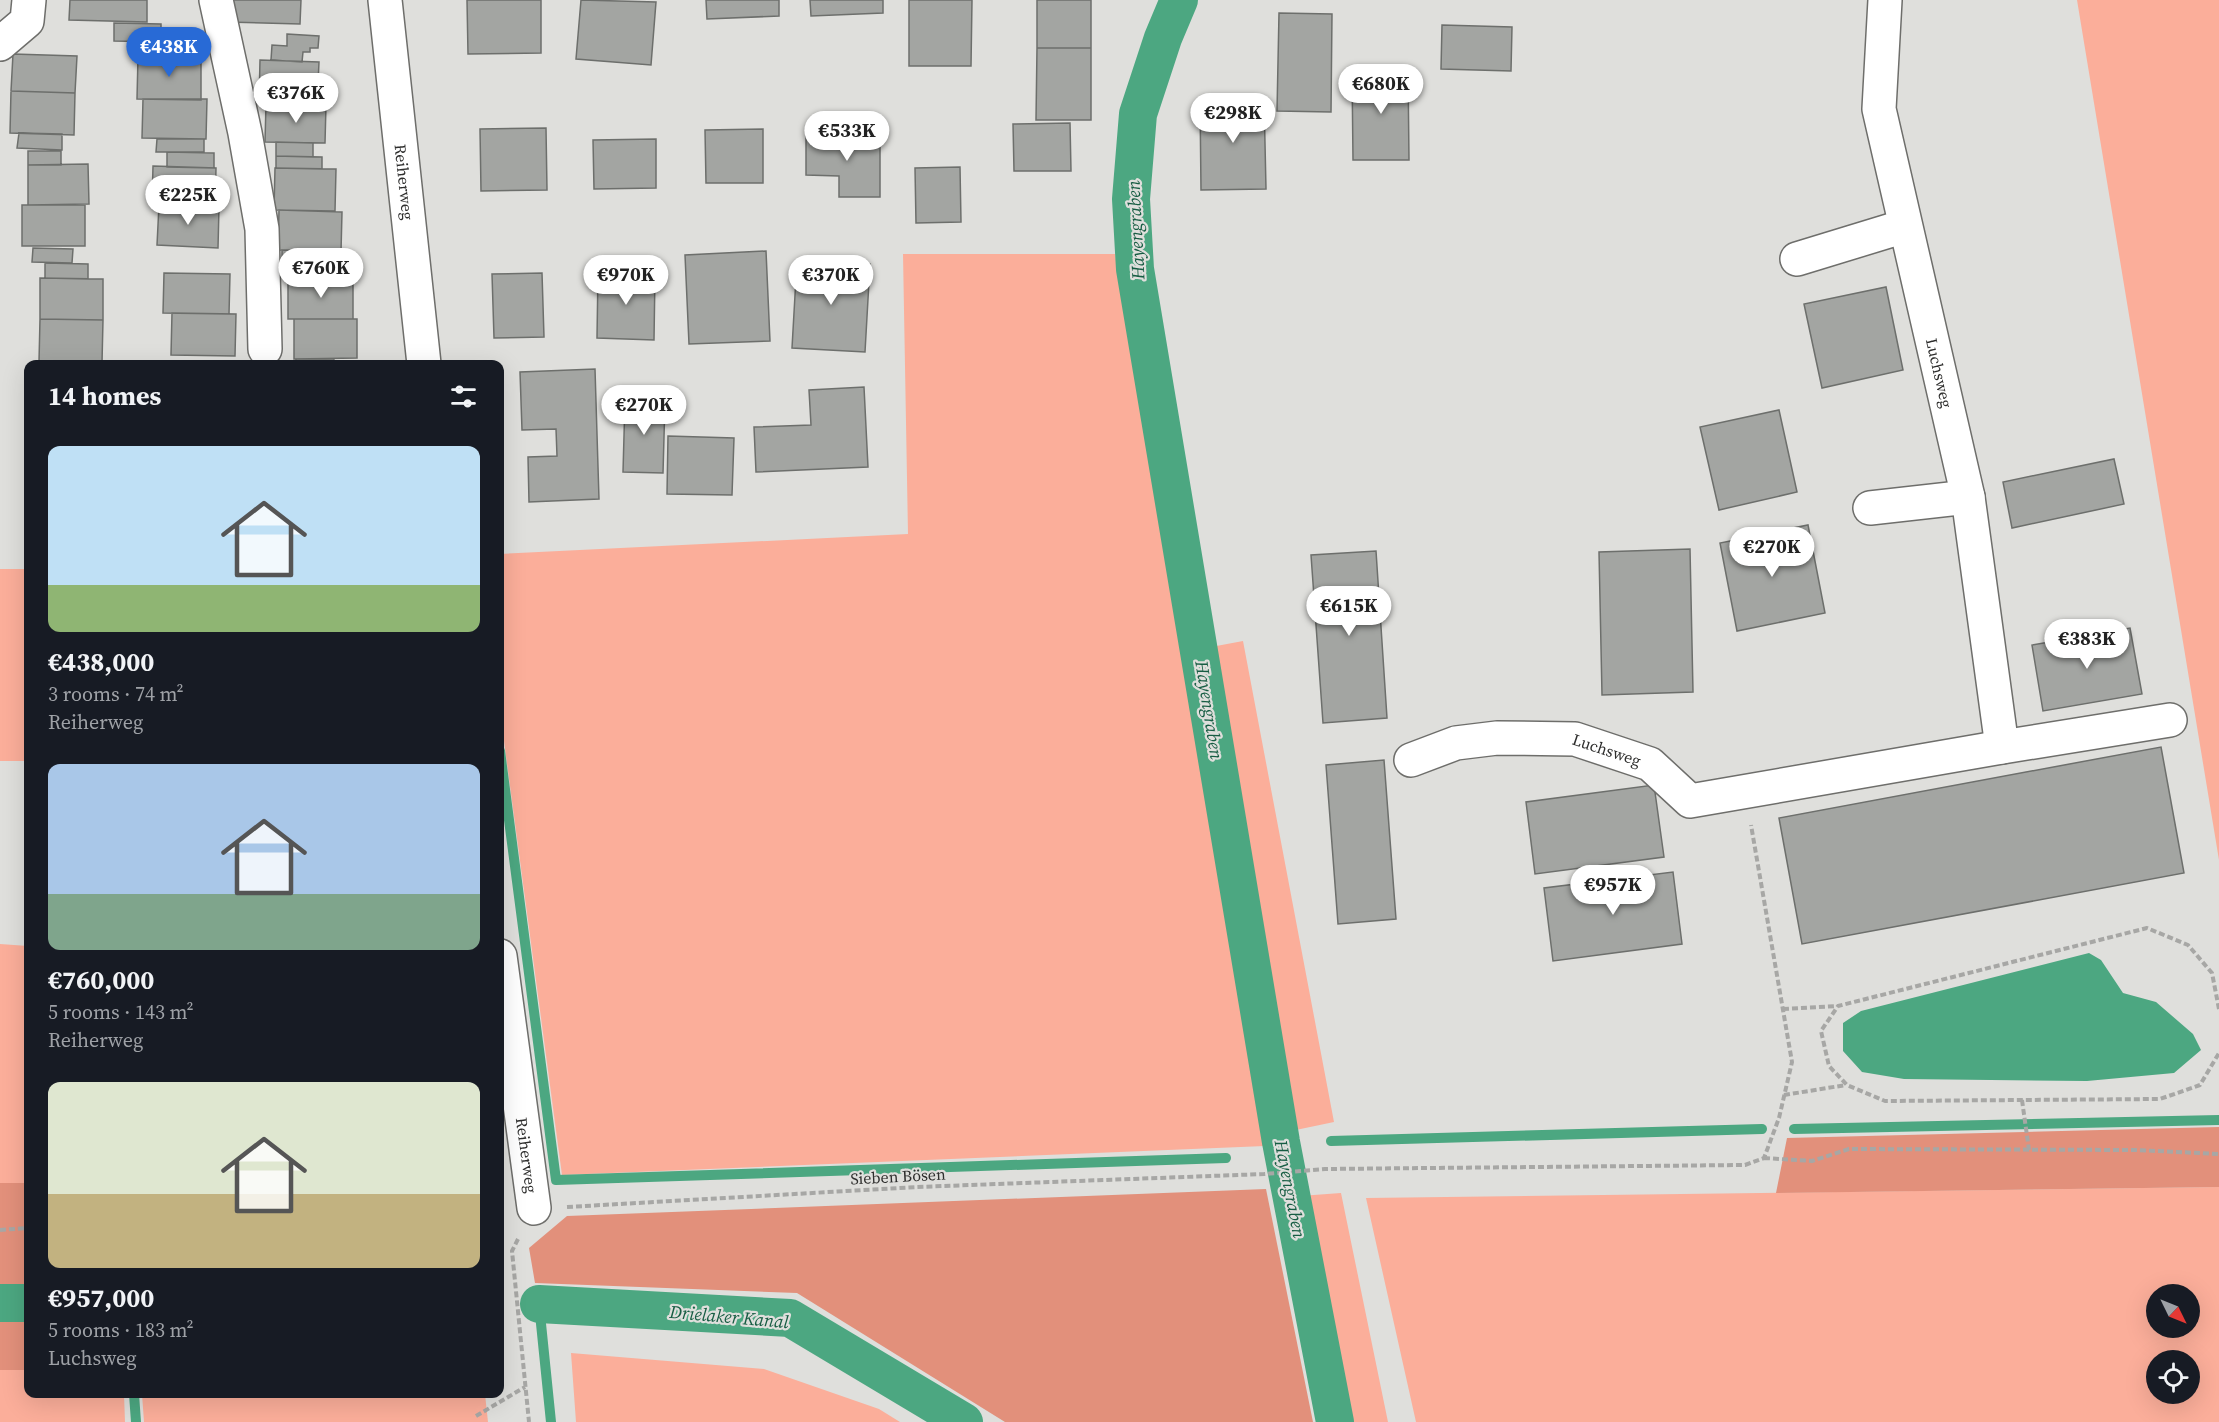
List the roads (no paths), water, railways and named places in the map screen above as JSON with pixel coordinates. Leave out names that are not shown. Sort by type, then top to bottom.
[{"type":"street","points":[[0,45],[27,21],[29,0]]},
{"type":"street","points":[[216,0],[245,132],[262,229],[265,349]]},
{"type":"street","name":"Reiherweg","points":[[385,0],[424,360]]},
{"type":"street","name":"Luchsweg","points":[[1885,0],[1879,109],[1968,497],[2002,747]]},
{"type":"street","points":[[1797,259],[1905,226]]},
{"type":"street","points":[[1870,508],[1968,497]]},
{"type":"street","name":"Luchsweg","points":[[1411,760],[1456,743],[1497,738],[1575,739],[1650,764],[1690,801],[2170,720]]},
{"type":"street","name":"Reiherweg","points":[[504,986],[534,1208]]},
{"type":"waterway","name":"Hayengraben","points":[[1179,0],[1163,38],[1138,114],[1131,199],[1135,269],[1281,1142],[1335,1422]]},
{"type":"waterway","points":[[504,782],[556,1180],[1226,1158]]},
{"type":"waterway","points":[[1794,1129],[2219,1120]]},
{"type":"waterway","points":[[1331,1141],[1762,1129]]},
{"type":"waterway","name":"Drielaker Kanal","points":[[0,1303],[24,1303]]},
{"type":"waterway","points":[[539,1304],[551,1422]]},
{"type":"waterway","name":"Drielaker Kanal","points":[[539,1304],[790,1318],[964,1422]]},
{"type":"waterway","points":[[134,1398],[136,1422]]}]
